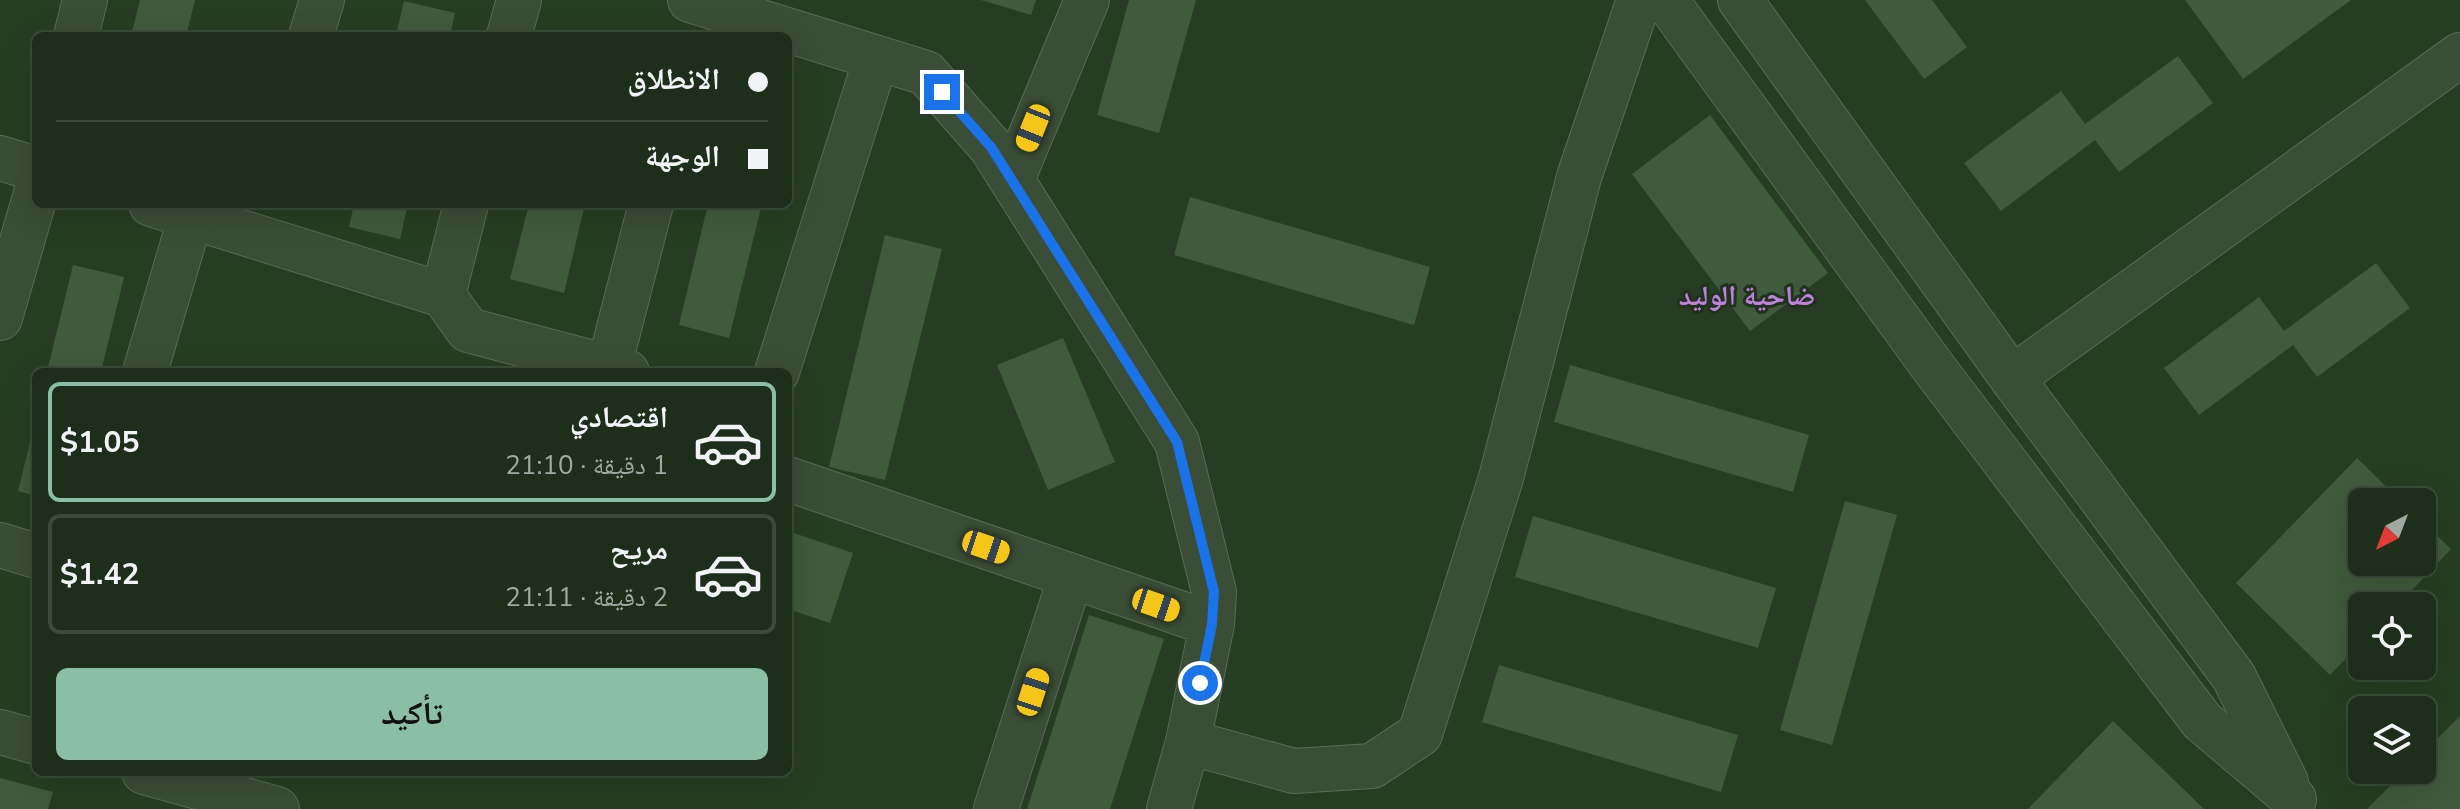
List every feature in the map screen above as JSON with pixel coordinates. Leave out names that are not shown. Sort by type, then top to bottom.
[{"type":"street","points":[[77,32],[85,0]]},
{"type":"street","points":[[312,32],[322,0]]},
{"type":"street","points":[[510,32],[519,0]]},
{"type":"street","points":[[1012,180],[1087,0]]},
{"type":"street","points":[[1188,742],[1294,771],[1372,766],[1420,734],[1501,478],[1579,177],[1639,0]]},
{"type":"street","points":[[1666,0],[1933,367],[2202,721],[2294,799],[2234,677],[2012,378],[1740,0]]},
{"type":"street","points":[[710,10],[785,32]]},
{"type":"street","points":[[792,34],[926,73],[991,147],[1177,442],[1214,592],[1212,624],[1188,742],[1169,809]]},
{"type":"street","points":[[2012,378],[2460,55]]},
{"type":"street","points":[[778,368],[876,59]]},
{"type":"street","points":[[0,158],[32,168]]},
{"type":"street","points":[[0,318],[32,207]]},
{"type":"street","points":[[443,295],[465,208]]},
{"type":"street","points":[[618,368],[650,208]]},
{"type":"street","points":[[146,368],[171,210],[256,219],[443,295],[468,330],[610,368]]},
{"type":"street","points":[[792,480],[1212,624]]},
{"type":"street","points":[[0,545],[32,555]]},
{"type":"street","points":[[996,809],[1071,576]]},
{"type":"street","points":[[158,776],[277,809]]},
{"type":"building","points":[[140,0],[195,0],[187,32],[132,32]]},
{"type":"building","points":[[981,0],[1036,0],[1031,15]]},
{"type":"building","points":[[1129,0],[1196,0],[1159,133],[1097,115]]},
{"type":"building","points":[[1865,0],[1932,0],[1967,47],[1924,79]]},
{"type":"building","points":[[2185,0],[2351,0],[2243,79]]},
{"type":"building","points":[[404,1],[455,13],[451,32],[397,32]]},
{"type":"building","points":[[2178,56],[2213,103],[2119,172],[2095,140],[2001,211],[1964,163],[2061,91],[2085,124]]},
{"type":"building","points":[[1710,115],[1828,273],[1750,331],[1632,174]]},
{"type":"building","points":[[1190,197],[1430,267],[1414,325],[1174,255]]},
{"type":"building","points":[[353,208],[407,208],[400,239],[349,227]]},
{"type":"building","points":[[528,208],[584,208],[564,293],[510,279]]},
{"type":"building","points":[[707,208],[761,208],[729,338],[679,325]]},
{"type":"building","points":[[885,235],[942,249],[885,480],[829,467]]},
{"type":"building","points":[[2376,263],[2410,308],[2317,377],[2293,345],[2199,415],[2164,368],[2259,297],[2284,331]]},
{"type":"building","points":[[73,265],[124,277],[102,368],[48,368]]},
{"type":"building","points":[[1063,338],[1115,462],[1048,490],[997,365]]},
{"type":"building","points":[[1570,365],[1809,435],[1793,492],[1554,422]]},
{"type":"building","points":[[32,434],[32,495],[18,491]]},
{"type":"building","points":[[2357,458],[2388,488],[2348,488],[2348,576],[2425,576],[2410,592],[2348,592],[2348,656],[2330,675],[2236,583]]},
{"type":"building","points":[[1845,501],[1897,515],[1832,745],[1780,730]]},
{"type":"building","points":[[1533,516],[1776,588],[1758,648],[1515,577]]},
{"type":"building","points":[[792,532],[853,553],[830,623],[792,610]]},
{"type":"building","points":[[2436,535],[2451,549],[2436,565]]},
{"type":"building","points":[[1089,615],[1164,639],[1110,809],[1027,809]]},
{"type":"building","points":[[1499,665],[1738,735],[1721,792],[1482,722]]},
{"type":"building","points":[[2460,716],[2460,809],[2367,809],[2392,784],[2436,784],[2436,740]]},
{"type":"building","points":[[2113,721],[2204,809],[2028,809]]},
{"type":"building","points":[[0,778],[53,792],[48,809],[0,809]]},
{"type":"district","name":"ضاحية الوليد","points":[[1747,295]]},
{"type":"route","points":[[942,92],[991,147],[1177,442],[1214,592],[1212,624],[1200,683]]}]
